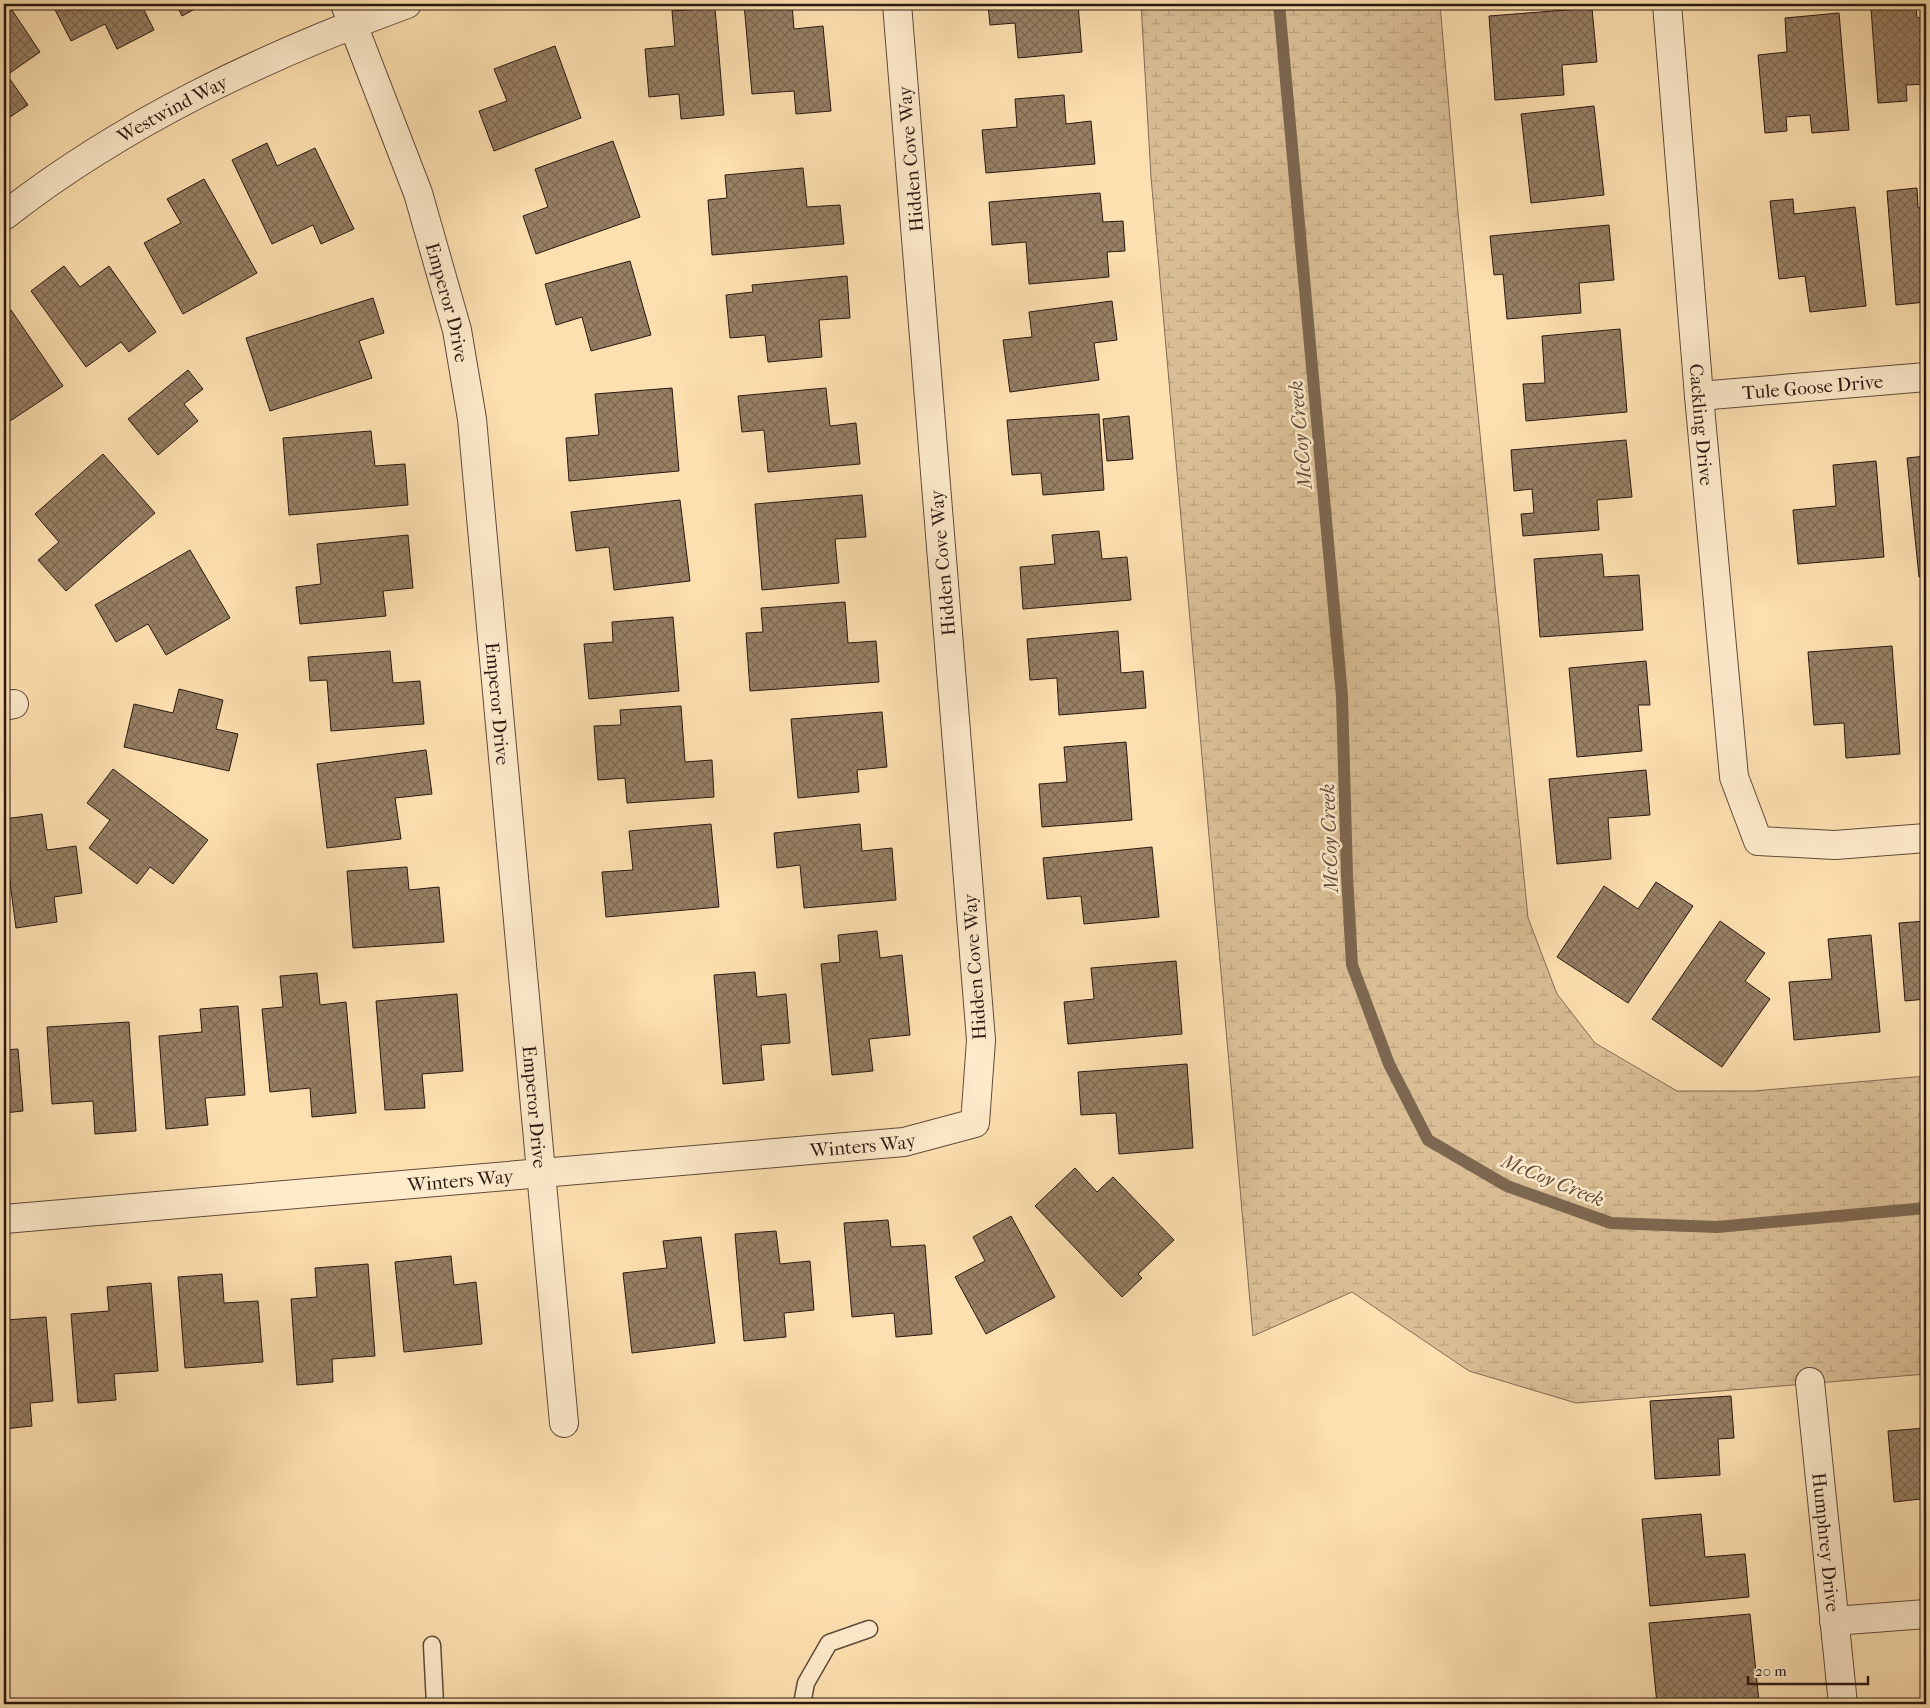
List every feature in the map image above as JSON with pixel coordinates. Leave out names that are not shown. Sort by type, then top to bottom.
[{"type":"street","points":[[349,14],[407,4]]},
{"type":"street","name":"Hidden Cove Way","points":[[897,4],[981,1040],[974,1122]]},
{"type":"street","name":"Cackling Drive","points":[[1667,4],[1699,396],[1734,777],[1758,841],[1834,845],[1926,838]]},
{"type":"street","name":"Westwind Way","points":[[4,216],[100,149],[216,84],[349,14]]},
{"type":"street","name":"Emperor Drive","points":[[349,14],[418,193],[457,330],[472,419],[564,1423]]},
{"type":"street","name":"Tule Goose Drive","points":[[1699,396],[1926,377]]},
{"type":"street","name":"Winters Way","points":[[4,1219],[542,1175],[904,1142],[974,1122]]},
{"type":"street","name":"Humphrey Drive","points":[[1810,1382],[1843,1704]]},
{"type":"street","points":[[1834,1621],[1926,1614]]},
{"type":"lane","points":[[802,1704],[806,1683],[829,1643],[869,1629]]},
{"type":"lane","points":[[432,1645],[435,1704]]},
{"type":"green space","points":[[1141,4],[1440,4],[1458,212],[1528,918],[1557,994],[1595,1043],[1677,1091],[1754,1091],[1926,1076],[1926,1374],[1576,1403],[1469,1371],[1352,1292],[1253,1336],[1151,177]]},
{"type":"building","points":[[4,4],[8,4],[40,52],[7,75],[28,105],[4,121]]},
{"type":"building","points":[[52,4],[141,4],[154,30],[117,49],[105,24],[71,41]]},
{"type":"building","points":[[176,4],[204,4],[182,16]]},
{"type":"building","points":[[744,4],[792,4],[794,29],[823,26],[831,111],[796,114],[794,91],[752,94]]},
{"type":"building","points":[[988,4],[1078,4],[1082,52],[1018,58],[1015,23],[990,25]]},
{"type":"building","points":[[1916,5],[1917,18],[1926,17],[1926,84],[1906,85],[1907,101],[1878,103],[1871,9]]},
{"type":"building","points":[[715,8],[724,115],[681,119],[679,94],[649,97],[645,49],[675,46],[672,11]]},
{"type":"building","points":[[1592,8],[1597,62],[1562,65],[1564,95],[1495,100],[1489,16]]},
{"type":"building","points":[[1839,13],[1849,130],[1812,133],[1810,115],[1786,117],[1787,131],[1765,133],[1758,55],[1787,52],[1785,18]]},
{"type":"building","points":[[555,46],[581,118],[494,151],[479,111],[507,101],[494,69]]},
{"type":"building","points":[[1064,95],[1066,124],[1091,121],[1095,164],[986,173],[982,130],[1017,127],[1015,99]]},
{"type":"building","points":[[1594,106],[1604,195],[1531,203],[1521,114]]},
{"type":"building","points":[[613,141],[640,217],[536,254],[523,216],[548,207],[535,169]]},
{"type":"building","points":[[267,143],[277,166],[315,148],[354,229],[321,244],[313,225],[272,244],[232,160]]},
{"type":"building","points":[[803,168],[807,207],[840,205],[844,244],[712,255],[708,200],[727,198],[725,175]]},
{"type":"building","points":[[204,179],[257,273],[183,314],[144,243],[181,223],[167,199]]},
{"type":"building","points":[[1917,188],[1918,208],[1926,207],[1926,302],[1896,305],[1887,191]]},
{"type":"building","points":[[1100,193],[1103,222],[1123,221],[1125,251],[1107,252],[1109,277],[1029,284],[1026,242],[992,245],[989,202]]},
{"type":"building","points":[[1793,199],[1794,214],[1855,207],[1866,306],[1810,312],[1805,276],[1779,279],[1770,201]]},
{"type":"building","points":[[1609,225],[1614,280],[1579,283],[1581,313],[1507,319],[1503,274],[1494,275],[1490,236]]},
{"type":"building","points":[[630,261],[651,335],[591,351],[582,317],[556,325],[545,284]]},
{"type":"building","points":[[64,266],[80,287],[109,266],[156,332],[129,352],[121,342],[86,367],[31,291]]},
{"type":"building","points":[[847,276],[850,318],[819,320],[822,357],[768,362],[765,335],[730,338],[726,295],[753,292],[752,285]]},
{"type":"building","points":[[373,298],[384,333],[359,341],[372,378],[270,411],[246,338]]},
{"type":"building","points":[[1112,301],[1117,340],[1094,343],[1099,380],[1010,392],[1003,340],[1032,337],[1029,312]]},
{"type":"building","points":[[11,310],[63,386],[4,425],[4,315]]},
{"type":"building","points":[[1620,329],[1627,412],[1526,421],[1523,384],[1545,383],[1542,336]]},
{"type":"building","points":[[188,370],[203,389],[184,404],[198,421],[158,455],[128,419]]},
{"type":"building","points":[[672,388],[679,471],[569,481],[566,438],[599,435],[595,394]]},
{"type":"building","points":[[826,388],[830,426],[856,423],[860,464],[768,472],[764,430],[742,432],[738,396]]},
{"type":"building","points":[[1099,414],[1104,490],[1043,495],[1041,473],[1012,475],[1007,420]]},
{"type":"building","points":[[1129,416],[1133,459],[1107,461],[1103,419]]},
{"type":"building","points":[[371,431],[375,466],[405,464],[408,505],[289,515],[283,438]]},
{"type":"building","points":[[1626,440],[1632,497],[1597,500],[1599,530],[1523,536],[1521,514],[1534,513],[1532,489],[1514,491],[1511,450]]},
{"type":"building","points":[[103,454],[155,513],[66,591],[38,560],[59,542],[35,514]]},
{"type":"building","points":[[1926,456],[1926,576],[1919,577],[1907,458]]},
{"type":"building","points":[[1876,461],[1884,557],[1798,564],[1793,510],[1836,506],[1833,465]]},
{"type":"building","points":[[862,495],[866,537],[835,539],[839,583],[762,590],[755,504]]},
{"type":"building","points":[[680,500],[690,581],[614,590],[609,547],[576,551],[571,512]]},
{"type":"building","points":[[1099,531],[1102,559],[1127,557],[1131,600],[1023,609],[1020,567],[1055,564],[1052,535]]},
{"type":"building","points":[[408,535],[413,588],[383,591],[386,616],[300,624],[296,587],[321,584],[317,544]]},
{"type":"building","points":[[190,550],[230,618],[166,655],[148,624],[116,642],[95,605]]},
{"type":"building","points":[[1602,554],[1604,577],[1639,575],[1643,630],[1540,637],[1534,559]]},
{"type":"building","points":[[845,602],[848,643],[876,641],[879,682],[750,691],[746,633],[763,632],[761,608]]},
{"type":"building","points":[[673,617],[679,691],[589,699],[584,644],[613,642],[612,622]]},
{"type":"building","points":[[1118,631],[1121,673],[1143,671],[1146,708],[1059,715],[1057,678],[1030,680],[1027,639]]},
{"type":"building","points":[[1892,646],[1900,754],[1846,758],[1844,723],[1814,725],[1808,652]]},
{"type":"building","points":[[390,651],[393,683],[420,681],[424,724],[331,731],[327,680],[310,681],[308,657]]},
{"type":"building","points":[[1646,661],[1650,705],[1638,705],[1642,751],[1577,757],[1569,668]]},
{"type":"building","points":[[179,689],[223,700],[216,729],[238,734],[229,771],[124,747],[134,704],[173,713]]},
{"type":"building","points":[[681,706],[685,762],[712,760],[714,797],[627,803],[625,778],[598,780],[594,726],[621,725],[620,710]]},
{"type":"building","points":[[882,712],[887,767],[857,770],[859,792],[798,798],[791,719]]},
{"type":"building","points":[[1126,742],[1132,820],[1042,827],[1039,784],[1067,782],[1064,747]]},
{"type":"building","points":[[426,750],[432,794],[395,798],[401,839],[327,848],[317,764]]},
{"type":"building","points":[[113,769],[208,840],[173,884],[150,867],[137,884],[89,848],[110,820],[87,803]]},
{"type":"building","points":[[1646,770],[1650,815],[1608,818],[1611,859],[1557,864],[1549,779]]},
{"type":"building","points":[[42,814],[47,850],[76,846],[82,893],[54,897],[57,922],[16,928],[4,837],[4,819]]},
{"type":"building","points":[[711,824],[719,907],[606,917],[602,872],[633,870],[629,831]]},
{"type":"building","points":[[860,824],[862,851],[892,848],[896,900],[804,908],[800,865],[777,868],[774,833]]},
{"type":"building","points":[[1152,847],[1159,917],[1084,924],[1081,896],[1047,899],[1043,858]]},
{"type":"building","points":[[407,867],[409,890],[439,887],[444,942],[353,948],[347,871]]},
{"type":"building","points":[[1656,882],[1693,906],[1628,1003],[1557,957],[1604,886],[1638,909]]},
{"type":"building","points":[[1720,921],[1765,953],[1745,981],[1770,999],[1722,1067],[1652,1019]]},
{"type":"building","points":[[1926,921],[1926,999],[1905,1001],[1899,923]]},
{"type":"building","points":[[877,931],[880,958],[902,955],[910,1035],[869,1039],[873,1071],[832,1075],[821,964],[840,962],[838,935]]},
{"type":"building","points":[[1871,935],[1880,1032],[1794,1040],[1789,982],[1832,979],[1828,939]]},
{"type":"building","points":[[1176,961],[1182,1034],[1068,1044],[1064,1002],[1094,999],[1091,968]]},
{"type":"building","points":[[755,972],[757,997],[786,994],[790,1043],[761,1045],[764,1080],[723,1084],[714,975]]},
{"type":"building","points":[[317,973],[320,1005],[346,1002],[356,1113],[312,1117],[310,1088],[270,1092],[262,1009],[283,1007],[280,976]]},
{"type":"building","points":[[457,994],[463,1071],[422,1074],[425,1108],[385,1110],[376,1001]]},
{"type":"building","points":[[238,1006],[245,1095],[205,1098],[208,1125],[166,1129],[159,1036],[202,1032],[200,1009]]},
{"type":"building","points":[[129,1022],[136,1131],[95,1134],[93,1101],[52,1104],[47,1027]]},
{"type":"building","points":[[18,1049],[23,1111],[4,1113],[4,1050]]},
{"type":"building","points":[[1187,1064],[1193,1148],[1119,1154],[1116,1113],[1081,1115],[1078,1072]]},
{"type":"building","points":[[1075,1168],[1097,1192],[1113,1177],[1174,1240],[1138,1274],[1142,1278],[1122,1297],[1035,1206]]},
{"type":"building","points":[[1011,1216],[1055,1297],[986,1334],[955,1277],[985,1261],[973,1237]]},
{"type":"building","points":[[888,1220],[891,1247],[925,1245],[932,1334],[896,1337],[894,1313],[852,1317],[844,1223]]},
{"type":"building","points":[[776,1231],[780,1264],[810,1261],[814,1310],[784,1313],[786,1337],[744,1341],[735,1234]]},
{"type":"building","points":[[701,1237],[715,1343],[632,1353],[623,1273],[667,1268],[663,1241]]},
{"type":"building","points":[[451,1256],[454,1285],[476,1282],[482,1344],[404,1352],[395,1262]]},
{"type":"building","points":[[368,1264],[375,1356],[332,1359],[333,1382],[297,1385],[291,1299],[317,1297],[315,1268]]},
{"type":"building","points":[[222,1274],[224,1303],[258,1301],[263,1362],[185,1368],[178,1277]]},
{"type":"building","points":[[151,1283],[158,1371],[114,1374],[116,1400],[78,1403],[71,1314],[109,1311],[107,1287]]},
{"type":"building","points":[[4,1293],[6,1320],[46,1317],[53,1401],[30,1403],[32,1426],[4,1429]]},
{"type":"building","points":[[1731,1396],[1734,1438],[1718,1439],[1720,1475],[1655,1479],[1650,1401]]},
{"type":"building","points":[[1926,1428],[1926,1532],[1924,1533],[1921,1499],[1894,1502],[1888,1431]]},
{"type":"building","points":[[1701,1514],[1705,1557],[1745,1554],[1749,1597],[1650,1606],[1642,1519]]},
{"type":"building","points":[[1750,1614],[1759,1701],[1720,1704],[1657,1704],[1649,1623]]},
{"type":"waterway","name":"McCoy Creek","points":[[1279,4],[1342,696],[1347,875],[1352,965],[1389,1064],[1428,1140],[1507,1186],[1611,1223],[1717,1227],[1926,1208]]}]
